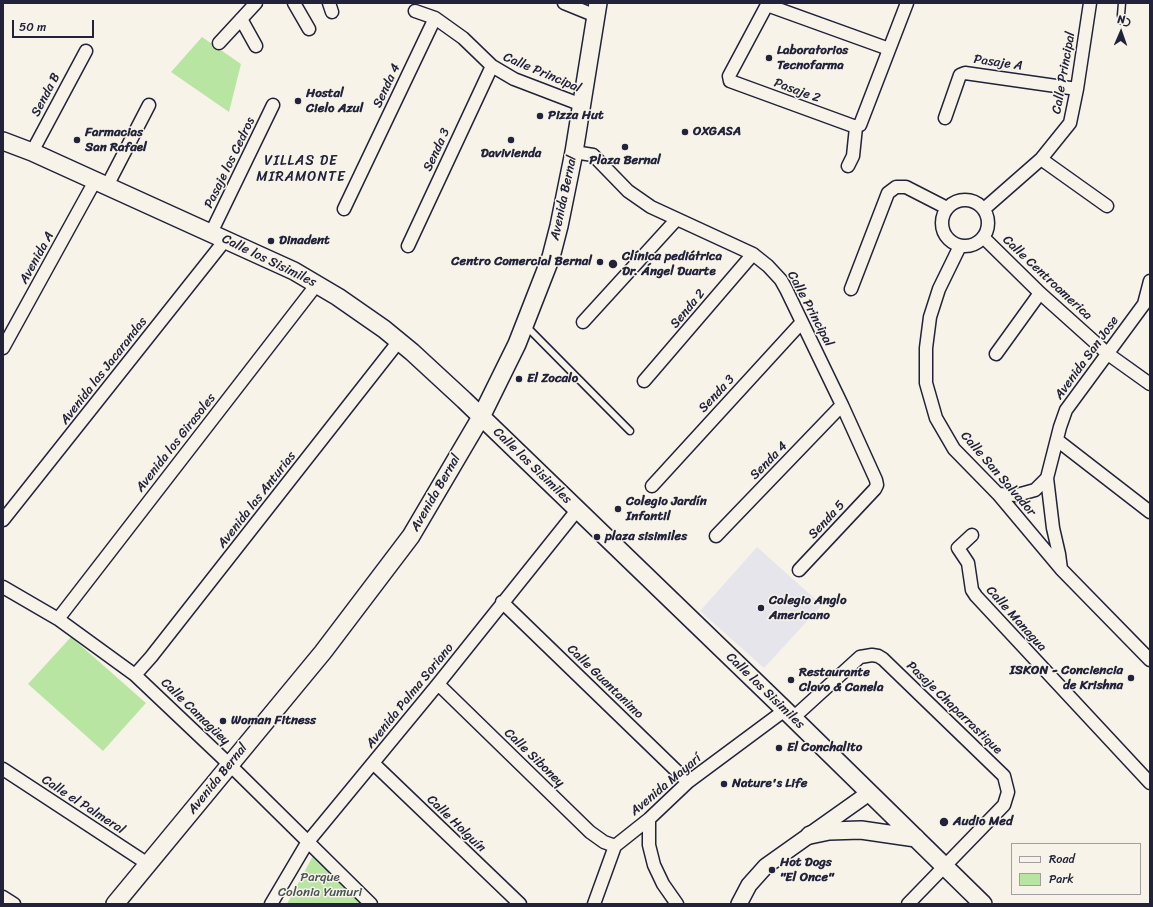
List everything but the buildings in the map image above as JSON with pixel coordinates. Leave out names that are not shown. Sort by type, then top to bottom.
[{"type":"main road","name":"Avenida Bernal","points":[[115,904],[323,652],[411,536],[481,417],[525,325],[551,257],[560,226],[574,152],[597,9]]},
{"type":"main road","name":"Calle los Sisimiles","points":[[3,142],[32,152],[294,271],[354,308],[399,341],[464,400],[578,509],[982,904]]},
{"type":"main road","points":[[810,835],[829,831],[861,830],[916,838]]},
{"type":"street","points":[[219,43],[256,3]]},
{"type":"street","points":[[294,3],[309,29]]},
{"type":"street","points":[[564,3],[597,9]]},
{"type":"street","points":[[848,166],[853,156],[858,126],[907,3]]},
{"type":"street","name":"Calle Principal","points":[[984,209],[1041,159],[1070,123],[1092,22],[1090,3]]},
{"type":"street","points":[[767,4],[889,49]]},
{"type":"street","name":"Pasaje 2","points":[[767,4],[729,76],[730,81],[858,126]]},
{"type":"street","name":"Calle Principal","points":[[415,11],[435,18],[463,38],[492,66],[514,79],[582,105]]},
{"type":"street","name":"Senda 4","points":[[344,209],[435,18]]},
{"type":"street","points":[[241,19],[256,46]]},
{"type":"street","name":"Senda B","points":[[32,152],[86,51]]},
{"type":"street","name":"Senda 3","points":[[408,246],[492,66]]},
{"type":"street","name":"Pasaje A","points":[[944,118],[960,75],[965,73],[1077,88]]},
{"type":"street","name":"Avenida A","points":[[3,348],[149,105]]},
{"type":"street","name":"Pasaje los Cedros","points":[[219,236],[273,105]]},
{"type":"street","name":"Calle Principal","points":[[574,152],[593,155],[637,199],[676,220],[753,254],[768,266],[781,280],[842,405],[876,480],[875,488]]},
{"type":"street","points":[[1041,159],[1107,206]]},
{"type":"street","points":[[851,289],[886,196],[891,190],[899,187],[909,188],[947,208]]},
{"type":"street","points":[[963,200],[974,202],[984,209],[988,218],[988,228],[983,237],[975,244],[960,246],[950,241],[943,232],[941,222],[942,216],[952,203],[963,200]]},
{"type":"street","points":[[583,322],[676,220]]},
{"type":"street","name":"Avenida las Jacarandas","points":[[3,520],[219,236]]},
{"type":"street","name":"Calle Centroamerica","points":[[983,237],[1040,293],[1108,354],[1150,384]]},
{"type":"street","name":"Calle San Salvador","points":[[960,246],[939,289],[930,317],[926,348],[926,384],[936,418],[954,449],[998,494],[1061,569],[1150,660]]},
{"type":"street","name":"Senda 2","points":[[644,382],[753,254]]},
{"type":"street","name":"Avenida San Jose","points":[[1061,569],[1051,515],[1047,478],[1066,410],[1144,304],[1150,281]]},
{"type":"street","name":"Avenida los Girasoles","points":[[58,619],[317,284]]},
{"type":"street","points":[[996,354],[1040,293]]},
{"type":"street","name":"Senda 3","points":[[652,486],[802,322]]},
{"type":"street","name":"Avenida las Anturias","points":[[135,675],[156,651],[399,341]]},
{"type":"street","name":"Senda 4","points":[[716,536],[842,405]]},
{"type":"street","points":[[1057,440],[1150,512]]},
{"type":"street","points":[[998,494],[1017,495],[1035,490],[1047,478]]},
{"type":"street","name":"Senda 5","points":[[799,570],[875,488]]},
{"type":"street","name":"Avenida Palma Soriano","points":[[270,904],[308,843],[578,509]]},
{"type":"street","name":"Calle Managua","points":[[972,535],[958,548],[968,563],[972,590],[976,596],[1150,784]]},
{"type":"street","name":"Calle Camagüey","points":[[3,587],[58,619],[135,675],[230,765],[371,904]]},
{"type":"street","name":"Calle Guantanimo","points":[[502,602],[688,782]]},
{"type":"street","name":"Pasaje Chaparrastique","points":[[789,714],[860,657],[872,655],[878,656],[883,658],[1004,776],[1008,792],[1004,805],[908,904]]},
{"type":"street","name":"Calle Siboney","points":[[438,684],[590,832],[604,842],[615,846]]},
{"type":"street","name":"Avenida Mayarí","points":[[615,846],[649,819],[688,782],[789,714]]},
{"type":"street","name":"Calle Holguín","points":[[373,764],[520,904]]},
{"type":"street","name":"Calle el Palmeral","points":[[3,769],[148,864]]},
{"type":"street","points":[[739,904],[749,885],[760,871],[776,858],[869,793]]},
{"type":"street","points":[[649,819],[649,845],[654,865],[663,884],[677,904]]},
{"type":"street","points":[[594,904],[615,846]]},
{"type":"street","points":[[3,897],[14,904]]},
{"type":"lane","points":[[1122,3],[1122,21],[1126,22]]},
{"type":"lane","points":[[525,325],[630,431]]},
{"type":"shaded area","name":"Colegio Anglo Americano","points":[[757,547],[822,605],[764,668],[700,611]]},
{"type":"green space","points":[[202,37],[241,64],[229,112],[171,72]]},
{"type":"green space","points":[[71,637],[146,703],[103,751],[28,684]]},
{"type":"green space","name":"Parque Colonia Yumuri","points":[[314,854],[366,904],[287,904]]},
{"type":"place","name":"Laboratorios Tecnofarma","points":[[769,58]]},
{"type":"place","name":"Hostal Cielo Azul","points":[[298,101]]},
{"type":"place","name":"Pizza Hut","points":[[540,116]]},
{"type":"place","name":"OXGASA","points":[[685,132]]},
{"type":"place","name":"Farmacias San Rafael","points":[[77,140]]},
{"type":"place","name":"Davivienda","points":[[511,140]]},
{"type":"place","name":"Plaza Bernal","points":[[625,147]]},
{"type":"place","name":"Dinadent","points":[[271,241]]},
{"type":"place","name":"Centro Comercial Bernal","points":[[600,262]]},
{"type":"place","name":"Clínica pediátrica Dr. Ángel Duarte","points":[[613,264]]},
{"type":"place","name":"El Zocalo","points":[[519,379]]},
{"type":"place","name":"Colegio Jardín Infantil","points":[[618,509]]},
{"type":"place","name":"plaza sisimiles","points":[[597,537]]},
{"type":"place","name":"Colegio Anglo Americano","points":[[761,608]]},
{"type":"place","name":"ISKON - Conciencia de Krishna","points":[[1131,678]]},
{"type":"place","name":"Restaurante Clavo & Canela","points":[[791,680]]},
{"type":"place","name":"Woman Fitness","points":[[223,721]]},
{"type":"place","name":"El Conchalito","points":[[779,748]]},
{"type":"place","name":"Nature's Life","points":[[724,784]]},
{"type":"place","name":"Audio Med","points":[[944,822]]},
{"type":"place","name":"Hot Dogs \"El Once\"","points":[[772,870]]},
{"type":"district","name":"VILLAS DE MIRAMONTE","points":[[301,170]]}]
